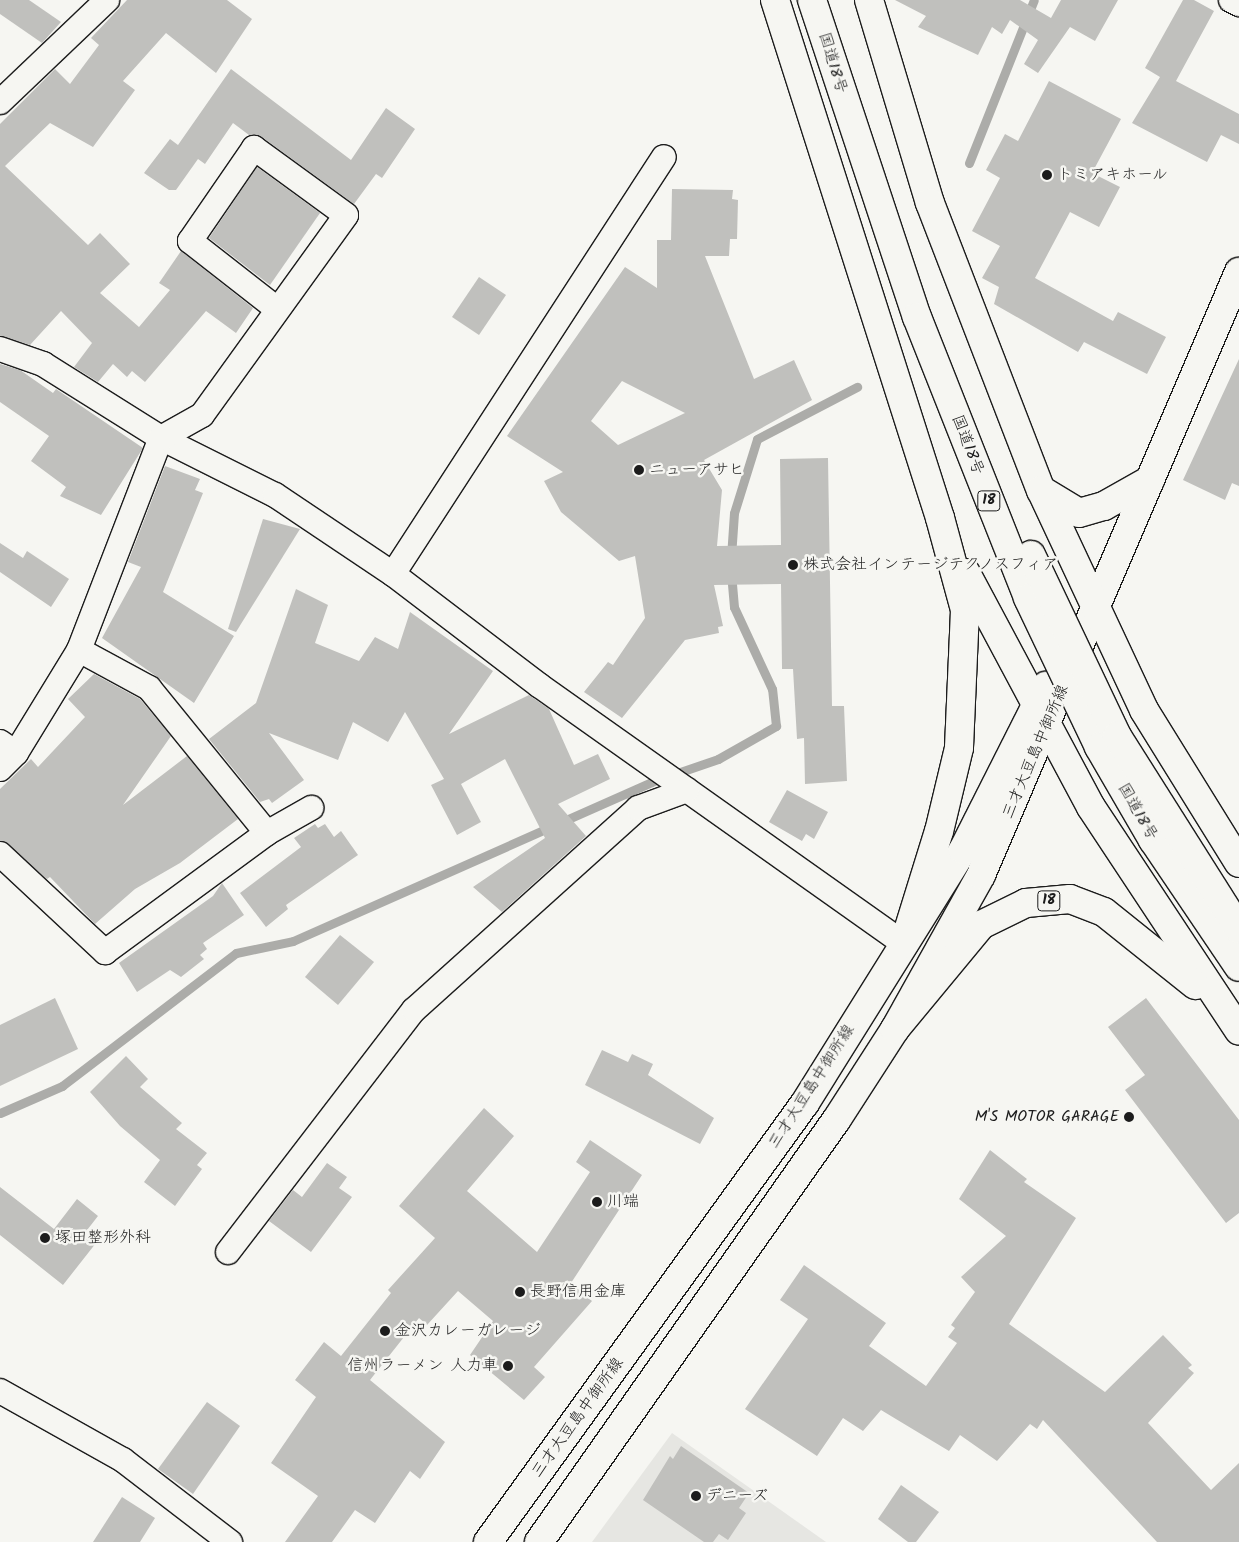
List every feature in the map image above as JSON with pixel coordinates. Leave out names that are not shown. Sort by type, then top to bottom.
[{"type":"main road","name":"18","points":[[775,0],[940,518],[965,610],[959,748],[939,831],[904,944]]},
{"type":"main road","name":"国道18号","points":[[812,0],[917,317],[1028,598],[1099,747],[1153,840],[1239,968]]},
{"type":"main road","name":"国道18号","points":[[828,0],[973,414],[1044,586],[1117,736],[1239,930]]},
{"type":"main road","points":[[869,0],[930,203],[1041,490],[1144,710],[1239,863]]},
{"type":"main road","name":"三才大豆島中御所線","points":[[539,1542],[838,1119],[895,1029],[981,875],[1048,727],[1150,480],[1239,272]]},
{"type":"main road","points":[[1041,490],[1079,513],[1104,506],[1150,480]]},
{"type":"main road","name":"18","points":[[940,518],[1035,704],[1091,807],[1220,1007],[1239,1031]]},
{"type":"main road","name":"三才大豆島中御所線","points":[[488,1542],[805,1103],[963,850],[1035,704],[1097,608]]},
{"type":"main road","name":"18","points":[[895,1029],[981,925],[1026,902],[1070,899],[1104,912],[1220,1007]]},
{"type":"street","points":[[0,102],[106,0]]},
{"type":"street","points":[[1231,0],[1239,4]]},
{"type":"street","points":[[5,755],[79,650],[161,438],[202,415],[346,215],[254,148],[190,240],[277,309]]},
{"type":"street","points":[[393,574],[664,157]]},
{"type":"street","points":[[0,349],[43,364],[161,438],[275,495],[393,574],[656,768],[904,944]]},
{"type":"street","points":[[79,650],[149,688],[266,833]]},
{"type":"street","points":[[228,1252],[414,1010],[638,808],[682,786]]},
{"type":"street","points":[[0,854],[105,952],[266,833],[311,808]]},
{"type":"street","points":[[0,1391],[123,1460],[230,1542]]},
{"type":"shaded area","points":[[672,1433],[826,1542],[592,1542]]},
{"type":"building","points":[[0,0],[29,0],[61,22],[42,43],[0,14]]},
{"type":"building","points":[[127,0],[227,0],[252,19],[216,73],[166,33],[123,81],[135,90],[93,147],[50,123],[5,166],[88,245],[100,233],[130,264],[100,293],[139,327],[170,290],[159,283],[181,251],[253,308],[236,333],[206,311],[145,382],[132,371],[127,377],[113,364],[98,382],[74,367],[92,343],[61,311],[30,345],[0,336],[0,124],[55,69],[70,84],[99,45],[91,38]]},
{"type":"building","points":[[895,0],[1020,0],[1051,18],[1061,0],[1118,0],[1095,41],[1070,27],[1038,73],[1024,64],[1038,40],[1010,20],[1002,34],[992,27],[978,55],[918,27],[926,16]]},
{"type":"building","points":[[1183,0],[1194,0],[1214,11],[1176,81],[1239,114],[1239,144],[1221,135],[1207,162],[1132,123],[1160,77],[1145,68]]},
{"type":"building","points":[[231,69],[351,160],[386,108],[415,129],[382,178],[376,174],[354,204],[262,137],[249,135],[233,123],[205,164],[198,159],[176,190],[169,190],[144,173],[170,139],[178,145]]},
{"type":"building","name":"トミアキホール","points":[[1049,81],[1121,119],[1092,173],[1120,187],[1099,227],[1070,212],[1035,278],[1113,321],[1118,312],[1166,337],[1147,374],[1084,342],[1078,352],[994,304],[999,287],[982,278],[1000,246],[972,231],[1000,178],[986,170],[1005,134],[1018,141]]},
{"type":"building","points":[[257,167],[320,213],[270,285],[209,238]]},
{"type":"building","points":[[672,189],[733,190],[732,199],[738,200],[737,239],[730,239],[729,256],[705,256],[754,379],[794,360],[812,400],[704,460],[722,490],[717,546],[781,545],[780,459],[828,458],[832,706],[844,706],[847,781],[805,784],[804,738],[797,739],[793,669],[782,669],[781,584],[714,585],[723,626],[718,627],[719,633],[685,640],[622,718],[584,692],[608,662],[613,665],[645,618],[635,556],[619,561],[561,512],[544,481],[563,472],[507,436],[625,267],[657,288],[657,240],[671,240]],"holes":[[[622,381],[685,413],[618,445],[591,421]]]},
{"type":"building","points":[[479,277],[506,295],[479,335],[452,317]]},
{"type":"building","points":[[1239,359],[1239,486],[1232,483],[1225,500],[1183,480]]},
{"type":"building","points":[[0,364],[20,370],[53,393],[56,389],[143,448],[101,515],[60,496],[66,487],[31,461],[49,436],[0,402]]},
{"type":"building","points":[[165,466],[200,479],[195,490],[203,493],[163,592],[234,636],[194,703],[102,638],[141,567],[128,562]]},
{"type":"building","points":[[263,519],[300,529],[236,632],[228,629]]},
{"type":"building","points":[[0,543],[23,558],[27,551],[69,579],[51,607],[0,572]]},
{"type":"building","points":[[296,589],[328,605],[315,643],[359,661],[375,637],[398,649],[410,612],[493,671],[449,734],[529,695],[549,709],[574,765],[598,754],[610,779],[558,804],[586,836],[502,912],[473,887],[545,838],[505,759],[461,784],[481,822],[457,835],[431,785],[444,779],[405,712],[388,742],[353,722],[338,760],[269,733],[304,780],[272,803],[269,799],[260,802],[209,739],[256,703]]},
{"type":"building","points":[[94,674],[140,699],[171,736],[123,805],[187,756],[238,819],[180,863],[135,889],[95,924],[50,877],[47,879],[0,841],[0,789],[31,759],[38,767],[85,717],[68,699]]},
{"type":"building","points":[[787,790],[828,812],[814,839],[806,834],[802,841],[769,822]]},
{"type":"building","points":[[315,824],[318,828],[325,824],[334,837],[341,831],[358,855],[286,905],[288,909],[266,927],[240,893],[301,847],[294,838]]},
{"type":"building","points":[[222,883],[244,915],[203,943],[207,949],[200,955],[204,959],[181,977],[170,970],[137,992],[119,963],[213,896]]},
{"type":"building","points":[[340,935],[374,962],[338,1005],[305,977]]},
{"type":"building","points":[[55,998],[78,1049],[0,1086],[0,1025]]},
{"type":"building","points":[[1146,998],[1239,1120],[1239,1213],[1226,1223],[1125,1090],[1145,1075],[1108,1027]]},
{"type":"building","points":[[602,1050],[628,1062],[632,1054],[653,1064],[648,1075],[714,1118],[700,1144],[585,1085]]},
{"type":"building","points":[[126,1056],[148,1079],[140,1087],[182,1123],[176,1129],[207,1153],[197,1165],[202,1169],[175,1206],[144,1182],[160,1160],[120,1126],[90,1092]]},
{"type":"building","points":[[484,1108],[514,1136],[467,1191],[537,1252],[590,1172],[576,1162],[590,1140],[642,1175],[571,1283],[592,1301],[534,1367],[545,1377],[524,1400],[470,1355],[493,1321],[458,1291],[427,1325],[419,1318],[370,1380],[445,1442],[420,1479],[410,1471],[375,1523],[355,1510],[332,1542],[285,1542],[318,1496],[271,1463],[316,1397],[295,1380],[324,1342],[341,1356],[391,1293],[388,1290],[435,1238],[399,1206]]},
{"type":"building","points":[[990,1150],[1027,1179],[1024,1182],[1076,1218],[1009,1324],[1105,1392],[1163,1335],[1192,1365],[1188,1368],[1194,1373],[1148,1423],[1211,1490],[1239,1463],[1239,1542],[1157,1542],[1043,1420],[1037,1429],[1030,1424],[997,1461],[960,1435],[949,1451],[881,1410],[863,1431],[843,1418],[817,1456],[745,1409],[808,1319],[780,1300],[804,1265],[886,1323],[869,1346],[926,1386],[957,1343],[948,1337],[955,1328],[951,1325],[975,1292],[961,1277],[1006,1236],[959,1199]]},
{"type":"building","points":[[327,1163],[347,1177],[339,1188],[352,1197],[311,1252],[269,1221],[293,1190],[302,1197]]},
{"type":"building","name":"塚田整形外科","points":[[0,1187],[54,1229],[77,1199],[98,1216],[84,1234],[96,1243],[63,1285],[0,1235]]},
{"type":"building","points":[[207,1402],[240,1426],[193,1494],[158,1469]]},
{"type":"building","name":"デニーズ","points":[[681,1446],[749,1493],[739,1508],[746,1513],[728,1540],[719,1534],[713,1542],[704,1542],[643,1500],[670,1456],[673,1459]]},
{"type":"building","points":[[901,1485],[939,1512],[916,1542],[908,1542],[878,1519]]},
{"type":"building","points":[[122,1497],[155,1518],[140,1542],[93,1542]]},
{"type":"waterway","points":[[969,163],[1034,0]]},
{"type":"waterway","points":[[731,557],[734,513],[757,439],[857,387]]},
{"type":"waterway","points":[[0,1113],[62,1086],[236,953],[293,941],[651,782],[718,759],[776,726],[772,689],[734,607],[731,575]]},
{"type":"place","name":"トミアキホール","points":[[1047,175]]},
{"type":"place","name":"ニューアサヒ","points":[[639,470]]},
{"type":"place","name":"株式会社インテージテクノスフィア","points":[[793,565]]},
{"type":"place","name":"M'S MOTOR GARAGE","points":[[1129,1117]]},
{"type":"place","name":"川端","points":[[597,1202]]},
{"type":"place","name":"塚田整形外科","points":[[45,1238]]},
{"type":"place","name":"長野信用金庫","points":[[520,1292]]},
{"type":"place","name":"金沢カレーガレージ","points":[[385,1331]]},
{"type":"place","name":"信州ラーメン 人力車","points":[[508,1366]]},
{"type":"place","name":"デニーズ","points":[[696,1496]]}]
